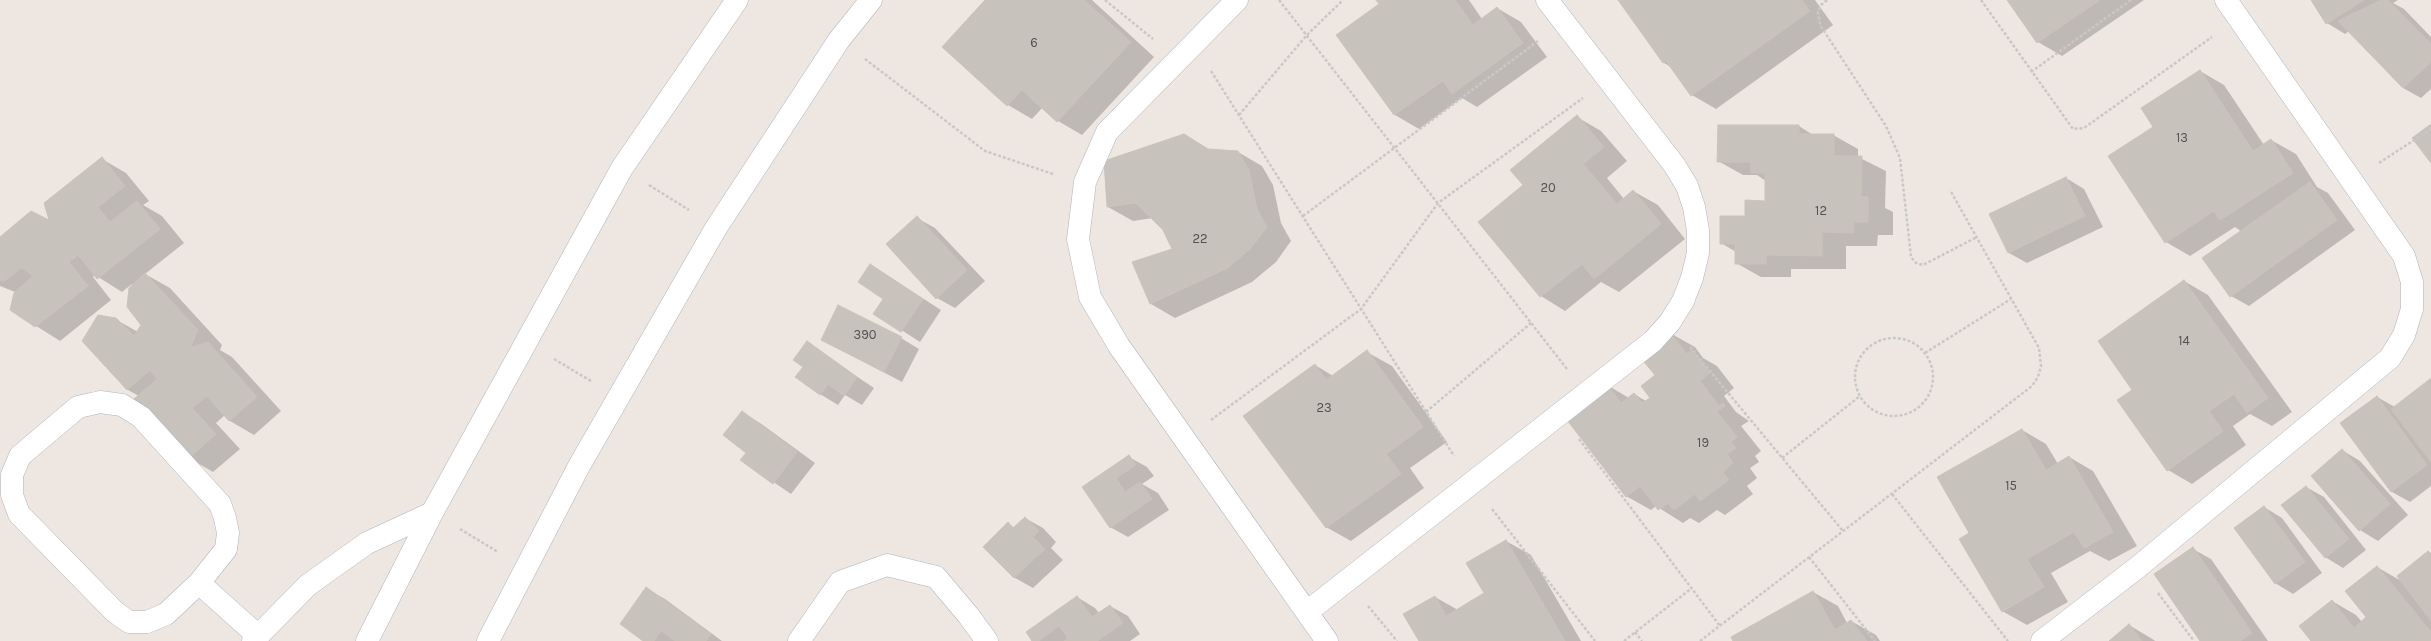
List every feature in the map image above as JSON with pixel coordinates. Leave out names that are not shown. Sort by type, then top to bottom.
[{"type":"street","points":[[367,641],[432,513],[622,168],[737,0]]},
{"type":"street","points":[[488,641],[525,568],[618,397],[716,228],[839,40],[871,0]]},
{"type":"street","points":[[1237,0],[1107,132],[1085,182],[1078,239],[1090,297],[1119,346],[1327,641]]},
{"type":"street","points":[[1307,612],[1652,341],[1670,322],[1683,301],[1695,265],[1698,230],[1694,207],[1687,186],[1675,166],[1548,0]]},
{"type":"street","points":[[2042,641],[2138,567],[2390,358],[2404,335],[2412,309],[2412,282],[2404,256],[2226,0]]},
{"type":"street","points":[[100,402],[122,405],[141,417],[220,504],[226,518],[228,533],[226,549],[199,583],[166,614],[147,622],[129,622],[115,612],[19,514],[12,495],[12,475],[20,456],[78,407],[100,402]]},
{"type":"street","points":[[199,583],[255,638],[308,585],[360,548],[432,513]]},
{"type":"street","points":[[799,641],[840,582],[887,564],[936,577],[968,615],[986,641]]},
{"type":"path","points":[[1105,0],[1179,60]]},
{"type":"path","points":[[1279,0],[1585,393]]},
{"type":"path","points":[[1239,115],[1307,35],[1343,0]]},
{"type":"path","points":[[1826,0],[1818,12],[1820,25],[1886,126],[1900,158],[1911,257],[1916,263],[1923,265],[1977,238]]},
{"type":"path","points":[[1981,0],[2068,124],[2073,129],[2079,130],[2239,18]]},
{"type":"path","points":[[2031,72],[2131,0]]},
{"type":"path","points":[[1303,216],[1564,22]]},
{"type":"path","points":[[839,40],[985,151],[1045,172],[1085,182]]},
{"type":"path","points":[[1194,44],[1471,483],[1595,641]]},
{"type":"path","points":[[1185,440],[1361,309],[1438,203],[1609,79]]},
{"type":"path","points":[[2352,181],[2431,129]]},
{"type":"path","points":[[622,168],[716,228]]},
{"type":"path","points":[[1700,641],[2032,386],[2038,377],[2041,366],[2039,348],[1950,190]]},
{"type":"path","points":[[1925,353],[2011,298]]},
{"type":"path","points":[[1670,322],[1843,531]]},
{"type":"path","points":[[1426,412],[1531,323]]},
{"type":"path","points":[[1886,339],[1900,339],[1914,344],[1925,353],[1932,366],[1933,380],[1929,394],[1921,406],[1910,414],[1895,416],[1881,414],[1868,407],[1860,396],[1855,382],[1856,368],[1862,355],[1873,345],[1886,339]]},
{"type":"path","points":[[525,342],[618,397]]},
{"type":"path","points":[[1782,458],[1860,396]]},
{"type":"path","points":[[1560,414],[1720,626]]},
{"type":"path","points":[[1892,494],[2008,641]]},
{"type":"path","points":[[432,513],[525,568]]},
{"type":"path","points":[[1809,557],[1875,641]]},
{"type":"path","points":[[2138,567],[2194,641]]},
{"type":"path","points":[[1347,581],[1397,641]]},
{"type":"path","points":[[1624,641],[1692,588]]},
{"type":"path","points":[[1635,632],[1642,641]]},
{"type":"building","points":[[985,0],[1084,0],[1131,42],[1057,122],[1022,90],[1007,106],[942,47]]},
{"type":"building","points":[[1376,0],[1455,0],[1473,25],[1497,7],[1523,43],[1452,94],[1443,81],[1394,115],[1336,35],[1379,4]]},
{"type":"building","points":[[1618,0],[1802,0],[1810,11],[1691,96],[1666,61],[1663,63]]},
{"type":"building","points":[[2007,0],[2100,0],[2037,43]]},
{"type":"building","points":[[2311,0],[2364,0],[2326,24]]},
{"type":"building","points":[[2381,0],[2388,0],[2431,44],[2431,62],[2403,88],[2338,21]]},
{"type":"building","points":[[2200,70],[2253,151],[2271,139],[2293,173],[2220,220],[2214,211],[2165,243],[2108,156],[2153,127],[2141,108]]},
{"type":"building","points":[[1577,115],[1604,147],[1583,164],[1617,204],[1633,190],[1661,224],[1594,279],[1582,264],[1540,297],[1478,222],[1523,185],[1510,170]]},
{"type":"building","points":[[2431,124],[2431,163],[2412,138]]},
{"type":"building","points":[[1718,125],[1799,125],[1799,134],[1834,134],[1834,156],[1862,156],[1861,197],[1868,197],[1868,222],[1854,222],[1853,233],[1822,232],[1822,256],[1766,255],[1766,264],[1735,264],[1735,244],[1720,244],[1720,216],[1745,216],[1745,200],[1765,201],[1765,173],[1751,173],[1751,162],[1717,162]]},
{"type":"building","points":[[1184,134],[1208,149],[1238,151],[1249,170],[1257,209],[1267,227],[1251,248],[1228,268],[1150,304],[1132,262],[1172,249],[1163,230],[1136,203],[1107,207],[1104,161]]},
{"type":"building","points":[[102,157],[125,186],[98,207],[110,222],[137,201],[160,229],[97,279],[78,255],[69,262],[88,286],[35,327],[10,310],[14,293],[33,276],[22,268],[4,281],[0,280],[0,237],[31,211],[49,220],[44,203]]},
{"type":"building","points":[[2066,177],[2085,216],[2008,253],[1989,214]]},
{"type":"building","points":[[2310,182],[2337,220],[2230,297],[2202,258]]},
{"type":"building","points":[[917,216],[967,270],[936,299],[886,244]]},
{"type":"building","points":[[870,264],[923,299],[901,332],[873,314],[883,299],[858,282]]},
{"type":"building","points":[[145,273],[198,330],[190,348],[208,342],[257,397],[229,421],[207,396],[192,408],[216,434],[188,459],[134,399],[157,379],[150,370],[127,390],[82,341],[98,315],[116,318],[134,336],[141,325],[127,307],[129,288]]},
{"type":"building","points":[[2184,280],[2268,398],[2247,413],[2234,394],[2209,411],[2223,431],[2167,471],[2117,400],[2132,390],[2098,341]]},
{"type":"building","points":[[838,305],[902,337],[884,372],[821,340]]},
{"type":"building","points":[[1670,332],[1687,354],[1692,350],[1710,373],[1700,381],[1719,406],[1723,403],[1725,406],[1717,412],[1737,437],[1731,442],[1736,448],[1727,454],[1733,463],[1723,472],[1729,480],[1700,501],[1695,494],[1674,510],[1668,503],[1658,510],[1640,486],[1626,497],[1564,416],[1607,384],[1621,403],[1634,393],[1642,403],[1650,398],[1641,386],[1655,375],[1639,356]]},
{"type":"building","points":[[807,341],[857,377],[844,396],[828,384],[820,395],[795,377],[803,367],[793,360]]},
{"type":"building","points":[[1367,350],[1423,427],[1386,454],[1401,474],[1326,528],[1243,416],[1315,364],[1326,380]]},
{"type":"building","points":[[2430,379],[2431,380],[2431,462],[2391,409]]},
{"type":"building","points":[[2377,396],[2427,465],[2391,492],[2340,423]]},
{"type":"building","points":[[742,411],[797,452],[773,484],[740,460],[746,453],[723,435]]},
{"type":"building","points":[[2022,429],[2046,470],[2069,456],[2113,532],[2084,548],[2074,532],[2027,559],[2044,587],[2002,612],[1959,539],[1969,533],[1937,477]]},
{"type":"building","points":[[2342,449],[2390,504],[2359,531],[2311,476]]},
{"type":"building","points":[[1129,455],[1136,465],[1116,478],[1125,492],[1140,482],[1152,499],[1110,528],[1082,487]]},
{"type":"building","points":[[2306,486],[2349,539],[2325,558],[2281,505]]},
{"type":"building","points":[[2264,506],[2305,562],[2275,584],[2234,528]]},
{"type":"building","points":[[1025,517],[1039,531],[1033,537],[1045,549],[1014,578],[983,547],[1008,522],[1013,528]]},
{"type":"building","points":[[1506,540],[1565,641],[1419,641],[1403,614],[1435,596],[1446,616],[1484,593],[1466,563]]},
{"type":"building","points":[[2193,547],[2252,633],[2240,641],[2200,641],[2154,574]]},
{"type":"building","points":[[2428,551],[2431,554],[2431,621],[2397,576]]},
{"type":"building","points":[[2377,566],[2431,632],[2431,641],[2311,641],[2299,626],[2332,600],[2354,628],[2366,617],[2345,591]]},
{"type":"building","points":[[646,587],[711,634],[706,641],[675,641],[661,631],[654,641],[643,641],[620,624]]},
{"type":"building","points":[[1813,591],[1835,630],[1851,620],[1867,641],[1733,641],[1731,637]]},
{"type":"building","points":[[1077,596],[1092,617],[1110,605],[1123,623],[1097,641],[1064,641],[1068,638],[1059,626],[1039,641],[1032,641],[1026,632]]},
{"type":"building","points":[[2129,624],[2142,641],[2109,641]]}]
